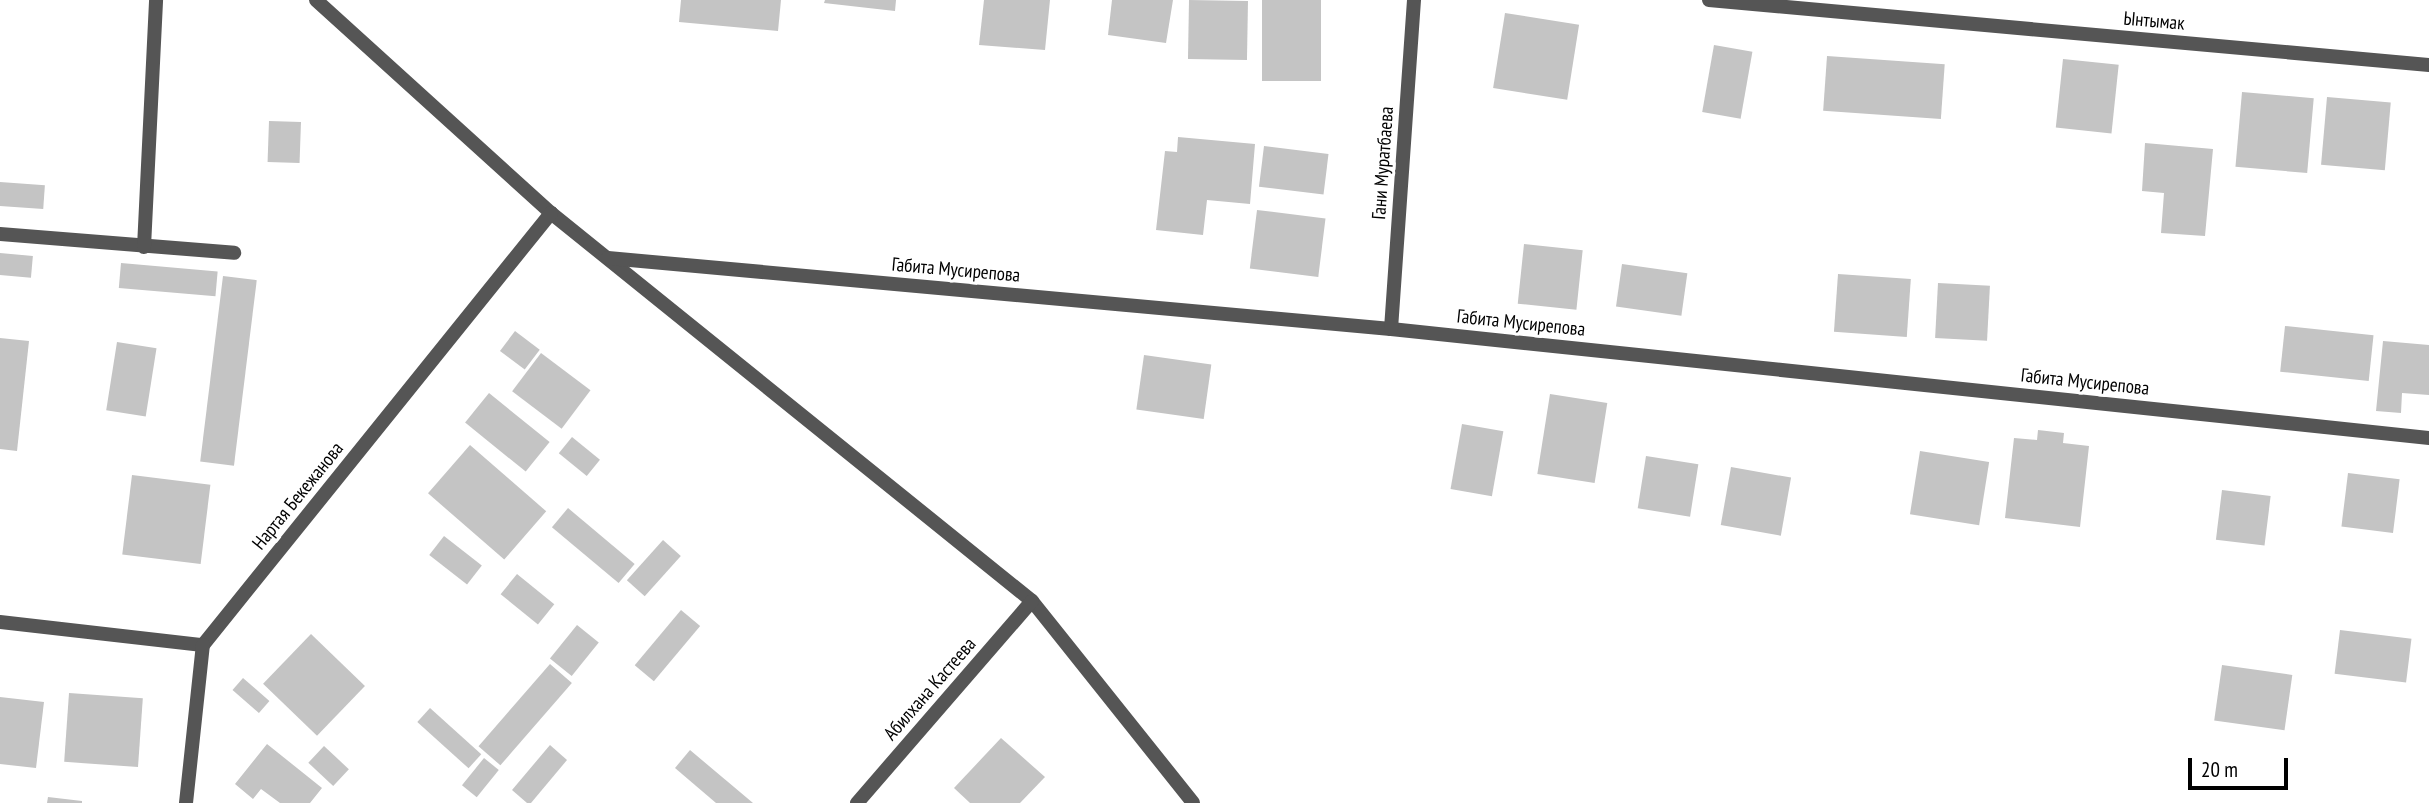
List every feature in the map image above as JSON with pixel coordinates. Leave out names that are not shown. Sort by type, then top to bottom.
[{"type":"street","points":[[144,247],[156,0]]},
{"type":"street","points":[[316,0],[551,213],[1032,601],[1193,803]]},
{"type":"street","name":"Гани Муратбаева","points":[[1391,329],[1414,0]]},
{"type":"street","name":"Ынтымак","points":[[1709,0],[2429,65]]},
{"type":"street","name":"Нартая Бекежанова","points":[[203,645],[551,213]]},
{"type":"street","points":[[0,234],[234,253]]},
{"type":"street","name":"Габита Мусирепова","points":[[608,258],[1391,329],[2429,438]]},
{"type":"street","name":"Абилхана Кастеева","points":[[857,803],[1032,601]]},
{"type":"street","points":[[0,622],[203,645],[186,803]]},
{"type":"building","points":[[681,0],[781,0],[778,31],[679,22]]},
{"type":"building","points":[[825,0],[896,0],[895,11],[824,3]]},
{"type":"building","points":[[984,0],[1050,0],[1045,50],[979,45]]},
{"type":"building","points":[[1112,0],[1173,0],[1166,43],[1108,35]]},
{"type":"building","points":[[1189,0],[1248,1],[1247,60],[1188,59]]},
{"type":"building","points":[[1262,0],[1321,0],[1321,81],[1262,81]]},
{"type":"building","points":[[1505,13],[1579,25],[1567,100],[1493,88]]},
{"type":"building","points":[[1714,45],[1752,52],[1741,119],[1702,112]]},
{"type":"building","points":[[1827,56],[1945,64],[1941,119],[1823,111]]},
{"type":"building","points":[[2063,59],[2119,65],[2111,133],[2056,128]]},
{"type":"building","points":[[2242,92],[2314,98],[2307,173],[2235,167]]},
{"type":"building","points":[[2327,97],[2391,103],[2385,170],[2321,165]]},
{"type":"building","points":[[269,121],[301,122],[300,163],[268,162]]},
{"type":"building","points":[[1178,137],[1255,144],[1250,204],[1207,200],[1203,235],[1156,230],[1165,151],[1177,152]]},
{"type":"building","points":[[2145,143],[2213,149],[2205,236],[2161,233],[2164,193],[2142,191]]},
{"type":"building","points":[[1264,146],[1329,154],[1324,195],[1259,187]]},
{"type":"building","points":[[0,182],[45,185],[43,209],[0,206]]},
{"type":"building","points":[[1257,210],[1325,218],[1318,277],[1250,269]]},
{"type":"building","points":[[1524,244],[1583,250],[1576,310],[1518,304]]},
{"type":"building","points":[[0,253],[33,256],[31,278],[0,275]]},
{"type":"building","points":[[121,263],[218,271],[215,296],[119,288]]},
{"type":"building","points":[[1622,264],[1687,273],[1681,316],[1616,307]]},
{"type":"building","points":[[1838,274],[1911,279],[1907,337],[1834,332]]},
{"type":"building","points":[[223,276],[257,280],[234,466],[200,462]]},
{"type":"building","points":[[1938,283],[1990,286],[1987,341],[1935,338]]},
{"type":"building","points":[[2285,326],[2374,335],[2369,381],[2280,372]]},
{"type":"building","points":[[515,331],[540,350],[525,370],[500,351]]},
{"type":"building","points":[[0,338],[29,341],[17,451],[0,449]]},
{"type":"building","points":[[2383,341],[2429,345],[2429,395],[2402,393],[2401,413],[2376,411]]},
{"type":"building","points":[[117,342],[157,348],[146,416],[106,410]]},
{"type":"building","points":[[541,353],[591,390],[562,429],[512,391]]},
{"type":"building","points":[[1144,355],[1211,364],[1204,419],[1136,409]]},
{"type":"building","points":[[489,393],[550,442],[526,472],[465,423]]},
{"type":"building","points":[[1550,394],[1607,403],[1595,483],[1537,474]]},
{"type":"building","points":[[1462,424],[1503,431],[1492,496],[1451,489]]},
{"type":"building","points":[[2038,430],[2064,433],[2063,443],[2089,446],[2080,527],[2005,518],[2014,438],[2037,440]]},
{"type":"building","points":[[572,437],[600,460],[587,476],[559,453]]},
{"type":"building","points":[[470,445],[546,511],[504,560],[428,493]]},
{"type":"building","points":[[1920,451],[1989,462],[1979,525],[1910,514]]},
{"type":"building","points":[[1646,456],[1698,464],[1690,517],[1638,508]]},
{"type":"building","points":[[1731,467],[1791,478],[1781,536],[1721,525]]},
{"type":"building","points":[[2348,473],[2400,479],[2393,533],[2341,527]]},
{"type":"building","points":[[132,475],[210,485],[201,564],[122,554]]},
{"type":"building","points":[[2222,490],[2271,496],[2265,546],[2216,540]]},
{"type":"building","points":[[568,508],[635,564],[619,583],[552,527]]},
{"type":"building","points":[[444,536],[482,566],[467,584],[429,555]]},
{"type":"building","points":[[663,540],[681,556],[645,596],[627,580]]},
{"type":"building","points":[[517,574],[554,604],[538,624],[501,594]]},
{"type":"building","points":[[681,610],[700,626],[654,681],[635,665]]},
{"type":"building","points":[[577,625],[599,643],[572,676],[550,658]]},
{"type":"building","points":[[2340,630],[2411,639],[2406,682],[2335,674]]},
{"type":"building","points":[[311,634],[365,686],[317,736],[263,684]]},
{"type":"building","points":[[550,664],[572,683],[500,765],[478,746]]},
{"type":"building","points":[[2222,665],[2292,675],[2285,730],[2214,720]]},
{"type":"building","points":[[243,678],[269,701],[259,713],[233,690]]},
{"type":"building","points":[[69,693],[143,698],[138,767],[64,762]]},
{"type":"building","points":[[0,697],[44,702],[36,768],[0,764]]},
{"type":"building","points":[[430,708],[481,754],[469,768],[417,722]]},
{"type":"building","points":[[1001,738],[1045,777],[1020,803],[970,803],[954,788]]},
{"type":"building","points":[[267,744],[322,788],[310,803],[280,803],[261,789],[253,799],[235,784]]},
{"type":"building","points":[[550,745],[567,760],[531,803],[527,803],[512,790]]},
{"type":"building","points":[[324,746],[349,769],[333,786],[308,763]]},
{"type":"building","points":[[690,750],[753,803],[716,803],[675,768]]},
{"type":"building","points":[[484,758],[499,770],[477,797],[462,785]]},
{"type":"building","points":[[48,797],[82,801],[82,803],[47,803]]}]
